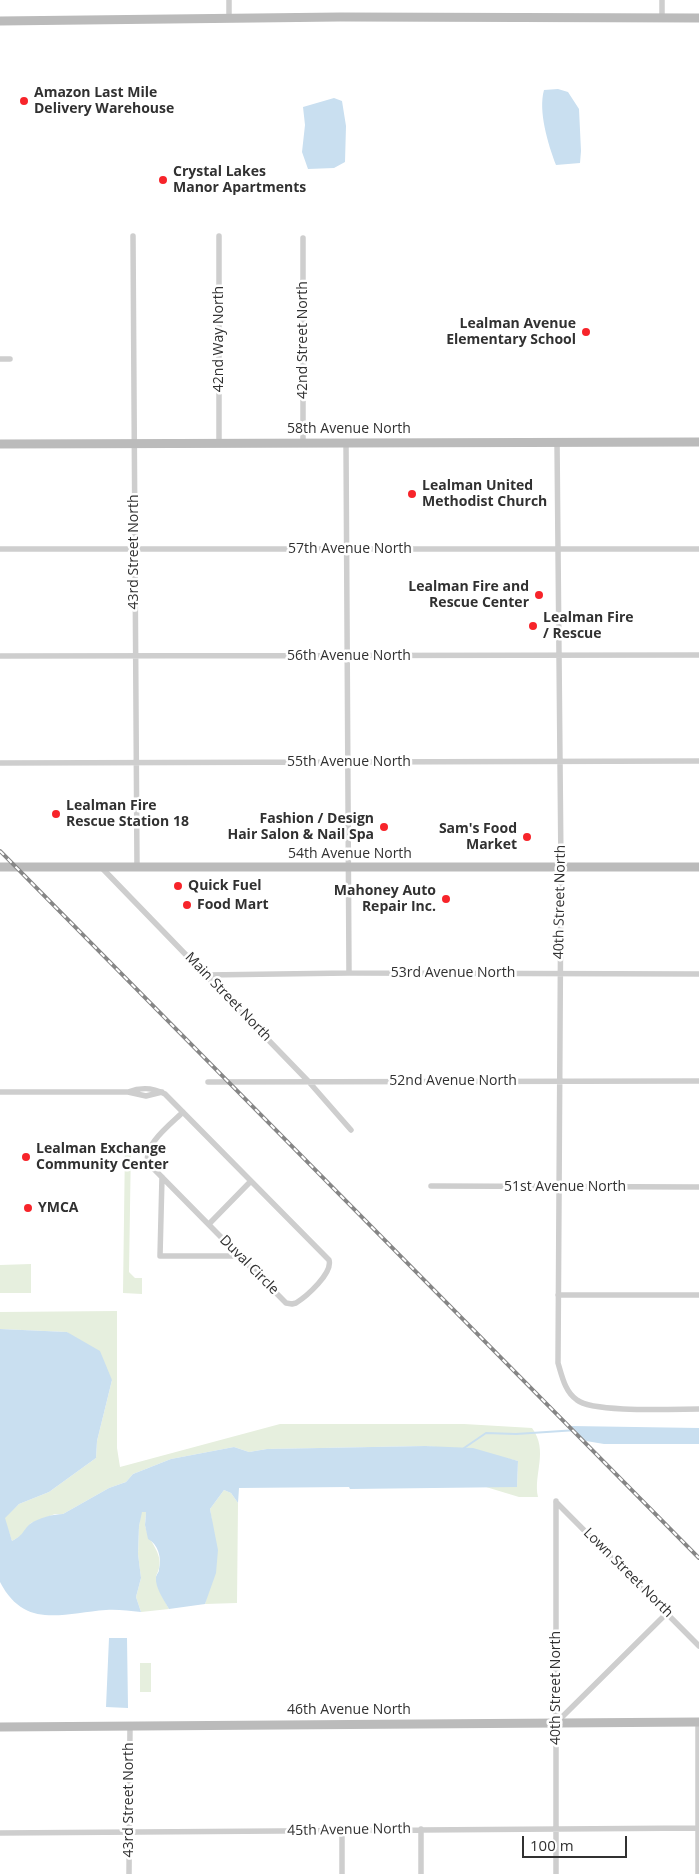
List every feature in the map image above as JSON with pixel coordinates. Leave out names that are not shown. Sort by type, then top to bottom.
[{"type":"street","points":[[229,0],[229,18]]},
{"type":"street","points":[[662,0],[662,18]]},
{"type":"street","points":[[0,21],[229,18],[699,18]]},
{"type":"street","name":"43rd Street North","points":[[133,236],[137,867]]},
{"type":"street","name":"42nd Way North","points":[[219,236],[219,443]]},
{"type":"street","name":"42nd Street North","points":[[303,238],[303,443]]},
{"type":"street","points":[[0,359],[10,359]]},
{"type":"street","name":"40th Street North","points":[[557,442],[561,761],[558,1363],[565,1386],[577,1401],[601,1408],[699,1409]]},
{"type":"street","name":"58th Avenue North","points":[[0,444],[699,442]]},
{"type":"street","points":[[346,443],[349,973]]},
{"type":"street","name":"57th Avenue North","points":[[0,549],[699,549]]},
{"type":"street","name":"56th Avenue North","points":[[0,656],[699,655]]},
{"type":"street","name":"55th Avenue North","points":[[0,763],[699,761]]},
{"type":"street","name":"54th Avenue North","points":[[0,867],[699,867]]},
{"type":"street","name":"Main Street North","points":[[101,867],[309,1082],[351,1130]]},
{"type":"street","name":"53rd Avenue North","points":[[207,975],[349,973],[699,974]]},
{"type":"street","name":"52nd Avenue North","points":[[208,1082],[699,1081]]},
{"type":"street","name":"Duval Circle","points":[[0,1092],[128,1092],[152,1088],[163,1093],[183,1112],[328,1258],[330,1265],[328,1273],[302,1299],[292,1304],[286,1303],[147,1160],[149,1149],[183,1112]]},
{"type":"street","points":[[162,1177],[160,1256],[240,1256]]},
{"type":"street","points":[[209,1224],[251,1181]]},
{"type":"street","name":"51st Avenue North","points":[[431,1186],[699,1187]]},
{"type":"street","points":[[558,1295],[699,1295]]},
{"type":"street","name":"40th Street North","points":[[556,1502],[556,1874]]},
{"type":"street","name":"Lown Street North","points":[[556,1502],[699,1646]]},
{"type":"street","points":[[556,1722],[667,1613]]},
{"type":"street","points":[[698,1722],[698,1874]]},
{"type":"street","name":"46th Avenue North","points":[[0,1726],[698,1722]]},
{"type":"street","name":"43rd Street North","points":[[129,1874],[130,1726]]},
{"type":"street","name":"45th Avenue North","points":[[0,1833],[129,1830],[698,1828]]},
{"type":"street","points":[[420,1874],[421,1829]]},
{"type":"street","points":[[342,1830],[342,1874]]},
{"type":"green space","points":[[125,1144],[131,1144],[129,1272],[135,1278],[142,1278],[142,1294],[123,1293]]},
{"type":"green space","points":[[31,1264],[31,1293],[0,1293],[0,1265]]},
{"type":"green space","points":[[117,1311],[117,1448],[120,1467],[280,1424],[464,1424],[532,1428],[537,1437],[540,1454],[537,1480],[538,1497],[519,1497],[486,1487],[517,1487],[518,1461],[472,1451],[425,1446],[267,1449],[249,1452],[234,1447],[171,1459],[133,1474],[126,1482],[109,1488],[63,1514],[55,1514],[31,1523],[22,1535],[12,1541],[4,1518],[19,1504],[49,1492],[96,1458],[97,1441],[112,1380],[67,1332],[0,1329],[0,1312]]},
{"type":"green space","points":[[224,1490],[231,1493],[238,1503],[237,1603],[205,1604],[213,1557],[213,1532],[210,1509]]},
{"type":"green space","points":[[141,1512],[146,1512],[145,1524],[147,1531],[160,1561],[156,1576],[160,1592],[169,1609],[141,1612],[136,1597],[141,1578],[138,1554]]},
{"type":"green space","points":[[140,1663],[151,1663],[151,1692],[140,1692]]},
{"type":"water","points":[[558,89],[568,92],[579,109],[580,163],[556,165],[550,147],[543,117],[542,98],[544,90]]},
{"type":"water","points":[[334,98],[342,101],[346,126],[345,162],[334,168],[308,169],[302,152],[305,125],[303,107]]},
{"type":"water","points":[[0,1329],[67,1332],[100,1351],[112,1380],[97,1441],[96,1458],[49,1492],[19,1504],[5,1518],[12,1541],[33,1522],[63,1514],[109,1488],[126,1482],[133,1474],[171,1459],[234,1447],[249,1452],[267,1449],[425,1446],[473,1448],[518,1461],[517,1487],[239,1488],[238,1503],[231,1493],[224,1490],[210,1509],[218,1550],[216,1573],[205,1604],[169,1609],[157,1585],[156,1577],[160,1565],[159,1556],[157,1548],[148,1539],[145,1525],[146,1512],[142,1512],[139,1526],[138,1554],[141,1578],[136,1597],[141,1612],[110,1610],[60,1615],[33,1613],[21,1607],[10,1597],[0,1582]]},
{"type":"water","points":[[571,1426],[699,1428],[699,1444],[604,1444],[580,1440]]},
{"type":"water","points":[[109,1638],[127,1638],[128,1708],[106,1707]]},
{"type":"waterway","points":[[464,1448],[486,1433],[516,1434],[577,1430]]},
{"type":"railway","points":[[0,851],[699,1558]]},
{"type":"place","name":"Amazon Last Mile Delivery Warehouse","points":[[24,101]]},
{"type":"place","name":"Crystal Lakes Manor Apartments","points":[[163,180]]},
{"type":"place","name":"Lealman Avenue Elementary School","points":[[586,332]]},
{"type":"place","name":"Lealman United Methodist Church","points":[[412,494]]},
{"type":"place","name":"Lealman Fire and Rescue Center","points":[[539,595]]},
{"type":"place","name":"Lealman Fire / Rescue","points":[[533,626]]},
{"type":"place","name":"Lealman Fire Rescue Station 18","points":[[56,814]]},
{"type":"place","name":"Fashion / Design Hair Salon & Nail Spa","points":[[384,827]]},
{"type":"place","name":"Sam's Food Market","points":[[527,837]]},
{"type":"place","name":"Quick Fuel","points":[[178,886]]},
{"type":"place","name":"Mahoney Auto Repair Inc.","points":[[446,899]]},
{"type":"place","name":"Food Mart","points":[[187,905]]},
{"type":"place","name":"Lealman Exchange Community Center","points":[[26,1157]]},
{"type":"place","name":"YMCA","points":[[28,1208]]}]
